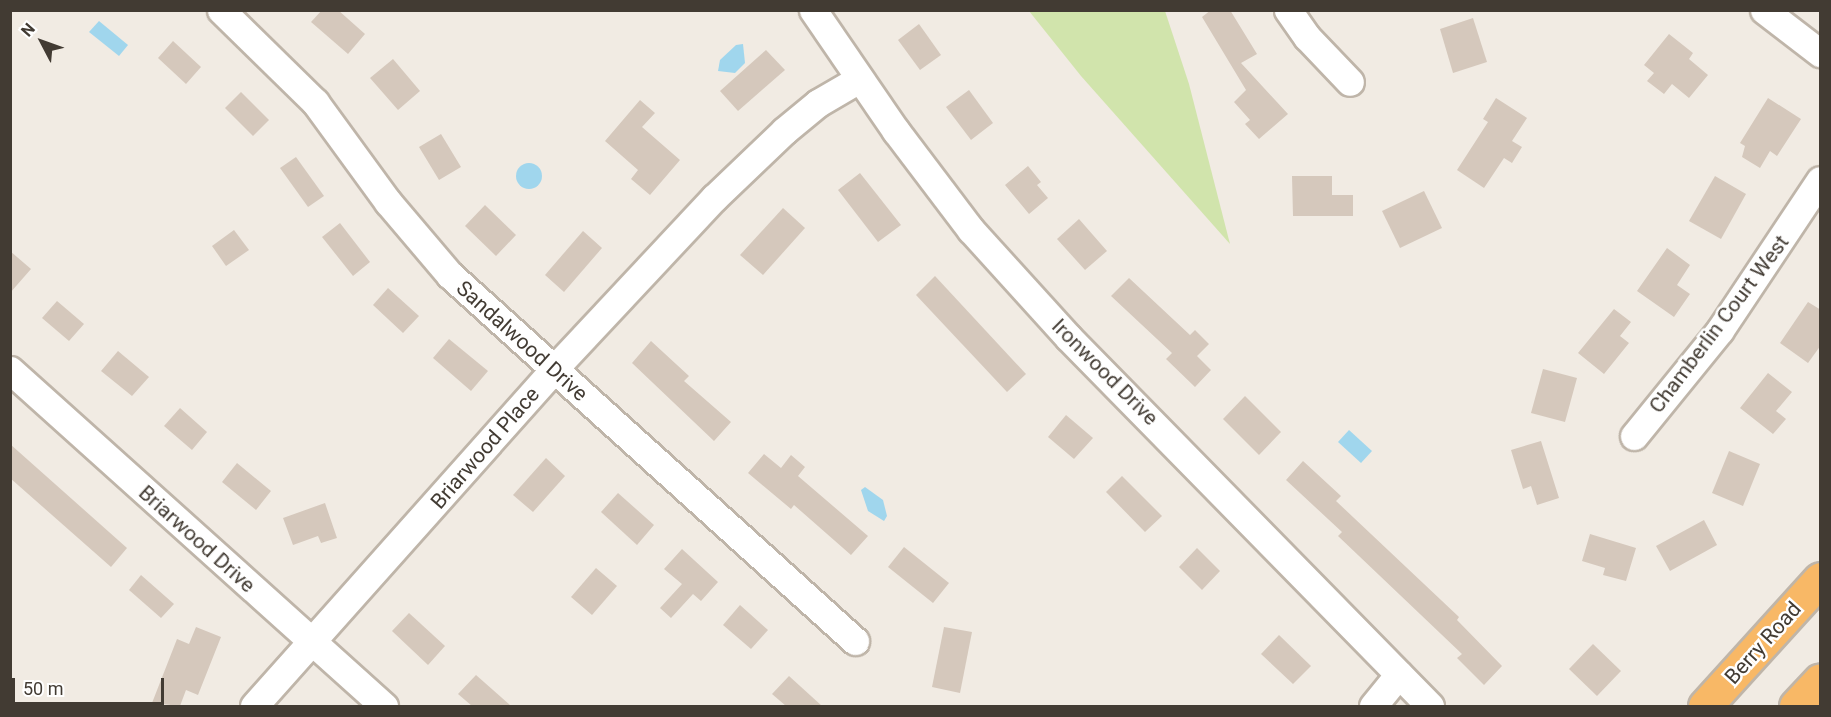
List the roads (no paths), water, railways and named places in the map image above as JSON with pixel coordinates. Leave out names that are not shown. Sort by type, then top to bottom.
[{"type":"highway","name":"Berry Road","points":[[1705,706],[1821,579]]},
{"type":"highway","points":[[1796,706],[1821,680]]},
{"type":"street","name":"Sandalwood Drive","points":[[221,10],[315,102],[436,261],[855,641]]},
{"type":"street","name":"Ironwood Drive","points":[[813,10],[859,79],[945,198],[1038,305],[1430,706]]},
{"type":"street","points":[[1288,10],[1307,37],[1350,82]]},
{"type":"street","points":[[1764,10],[1821,52]]},
{"type":"street","name":"Briarwood Place","points":[[254,706],[554,370],[753,159],[818,103],[859,79]]},
{"type":"street","name":"Chamberlin Court West","points":[[1634,436],[1726,321],[1821,180]]},
{"type":"street","name":"Briarwood Drive","points":[[10,370],[384,706]]},
{"type":"street","points":[[1373,706],[1399,674]]},
{"type":"water","points":[[99,21],[128,45],[119,56],[89,32]]},
{"type":"water","points":[[743,44],[745,63],[735,73],[718,71],[720,60],[736,45]]},
{"type":"water","points":[[529,163],[538,167],[542,176],[538,185],[529,189],[520,185],[516,176],[520,167]]},
{"type":"water","points":[[1349,430],[1372,451],[1361,463],[1338,442]]},
{"type":"water","points":[[865,487],[883,500],[887,516],[884,521],[868,511],[861,490]]}]
